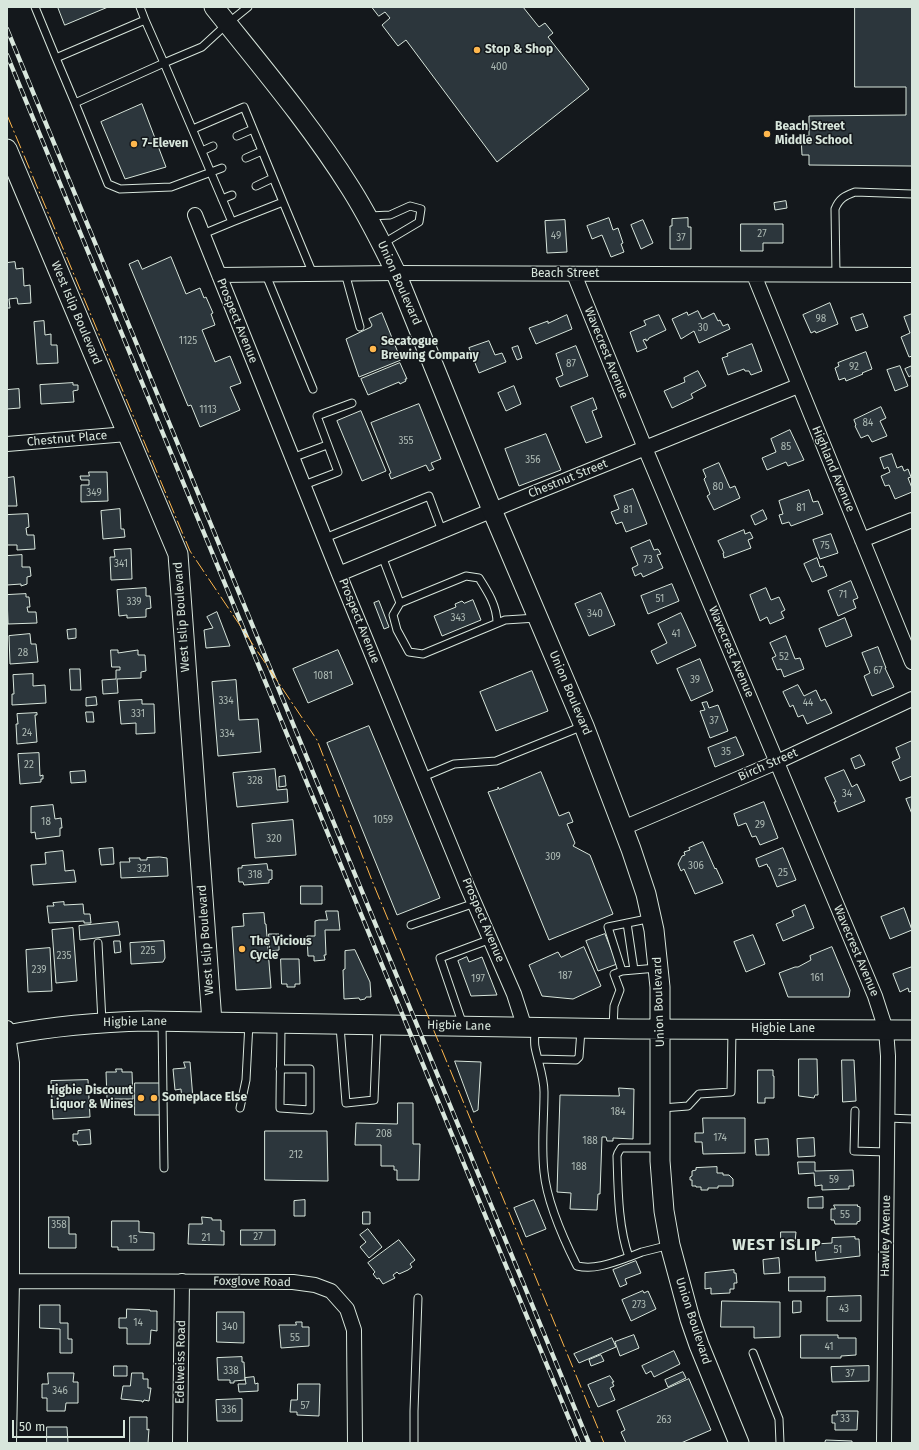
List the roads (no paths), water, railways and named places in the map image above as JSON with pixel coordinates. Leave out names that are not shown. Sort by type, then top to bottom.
[{"type":"main road","name":"Union Boulevard","points":[[214,7],[307,126],[351,189],[396,272],[492,510],[584,726],[637,864],[652,918],[658,968],[660,1029],[660,1148],[664,1204],[670,1245],[694,1332],[739,1443]]},
{"type":"main road","name":"West Islip Boulevard","points":[[7,149],[178,554],[212,1022]]},
{"type":"main road","name":"Higbie Lane","points":[[7,1032],[102,1022],[377,1024],[660,1029],[912,1030]]},
{"type":"street","name":"Prospect Avenue","points":[[195,215],[292,458],[514,994],[522,1019],[529,1027]]},
{"type":"street","name":"Beach Street","points":[[219,276],[396,272],[912,275]]},
{"type":"street","name":"Wavecrest Avenue","points":[[574,274],[645,448],[875,996],[886,1030]]},
{"type":"street","name":"Highland Avenue","points":[[754,275],[798,386],[912,662]]},
{"type":"street","name":"Chestnut Street","points":[[340,574],[492,510],[798,386]]},
{"type":"street","name":"Chestnut Place","points":[[7,444],[127,434]]},
{"type":"street","points":[[862,540],[912,520]]},
{"type":"street","name":"Birch Street","points":[[623,828],[777,762],[912,699]]},
{"type":"street","name":"Hawley Avenue","points":[[884,1443],[888,1118],[888,1056],[886,1030]]},
{"type":"street","points":[[7,1032],[12,1063],[12,1281],[9,1443]]},
{"type":"street","name":"Foxglove Road","points":[[12,1281],[182,1281],[233,1283],[293,1282],[315,1285],[330,1291],[347,1309],[354,1330],[355,1443]]},
{"type":"street","name":"Edelweiss Road","points":[[180,1443],[182,1281]]},
{"type":"lane","points":[[35,7],[108,184],[120,189],[171,187],[222,168]]},
{"type":"lane","points":[[140,7],[232,222]]},
{"type":"lane","points":[[75,103],[202,47],[248,7]]},
{"type":"lane","points":[[56,58],[145,20]]},
{"type":"lane","points":[[193,129],[244,107],[313,274]]},
{"type":"lane","points":[[237,136],[253,129]]},
{"type":"lane","points":[[202,151],[213,146]]},
{"type":"lane","points":[[246,158],[262,151]]},
{"type":"lane","points":[[256,186],[273,178]]},
{"type":"lane","points":[[836,275],[835,209],[838,201],[846,195],[855,192],[912,194]]},
{"type":"lane","points":[[222,199],[232,195]]},
{"type":"lane","points":[[203,234],[283,202]]},
{"type":"lane","points":[[367,216],[390,215],[410,206],[421,209],[419,222],[382,244]]},
{"type":"lane","points":[[345,273],[360,327]]},
{"type":"lane","points":[[266,275],[313,389]]},
{"type":"lane","points":[[304,485],[338,472],[317,416],[352,403]]},
{"type":"lane","points":[[292,458],[327,445]]},
{"type":"lane","points":[[325,538],[429,496],[442,531]]},
{"type":"lane","points":[[382,556],[400,603]]},
{"type":"lane","points":[[497,623],[497,614],[488,592],[479,578],[466,576],[400,603],[393,615],[397,630],[409,652],[423,654],[505,620],[538,618]]},
{"type":"lane","points":[[423,777],[454,764],[496,761],[584,726]]},
{"type":"lane","points":[[411,925],[475,902]]},
{"type":"lane","points":[[622,971],[608,927],[652,918]]},
{"type":"lane","points":[[627,923],[634,970]]},
{"type":"lane","points":[[463,1026],[440,958],[491,939]]},
{"type":"lane","points":[[98,943],[102,1022]]},
{"type":"lane","points":[[613,1028],[614,1006],[620,990],[614,974],[622,971],[658,968]]},
{"type":"lane","points":[[162,1022],[164,1168]]},
{"type":"lane","points":[[240,1108],[246,1080],[249,1023]]},
{"type":"lane","points":[[280,1069],[310,1069],[310,1110],[280,1108],[280,1069],[282,1023]]},
{"type":"lane","points":[[339,1024],[346,1103],[374,1100],[377,1024]]},
{"type":"lane","points":[[529,1027],[543,1079],[542,1151],[544,1173],[549,1196],[568,1248],[577,1266],[585,1268],[610,1264],[642,1252],[670,1245]]},
{"type":"lane","points":[[538,1059],[576,1060],[579,1057],[581,1028]]},
{"type":"lane","points":[[660,1108],[688,1106],[699,1094],[731,1092],[732,1029]]},
{"type":"lane","points":[[854,1111],[854,1151],[887,1152]]},
{"type":"lane","points":[[888,1118],[912,1119]]},
{"type":"lane","points":[[629,1257],[625,1245],[619,1203],[618,1153],[621,1148],[660,1148]]},
{"type":"lane","points":[[414,1443],[418,1298]]},
{"type":"lane","points":[[752,1353],[779,1419],[780,1443]]},
{"type":"railway","points":[[7,29],[589,1443]]},
{"type":"railway","points":[[7,55],[579,1443]]},
{"type":"place","name":"Stop & Shop","points":[[477,50]]},
{"type":"place","name":"Beach Street Middle School","points":[[767,134]]},
{"type":"place","name":"7-Eleven","points":[[134,144]]},
{"type":"place","name":"Secatogue Brewing Company","points":[[373,349]]},
{"type":"place","name":"The Vicious Cycle","points":[[242,949]]},
{"type":"place","name":"Higbie Discount Liquor & Wines","points":[[141,1098]]},
{"type":"place","name":"Someplace Else","points":[[154,1098]]},
{"type":"district","name":"WEST ISLIP","points":[[777,1246]]}]
